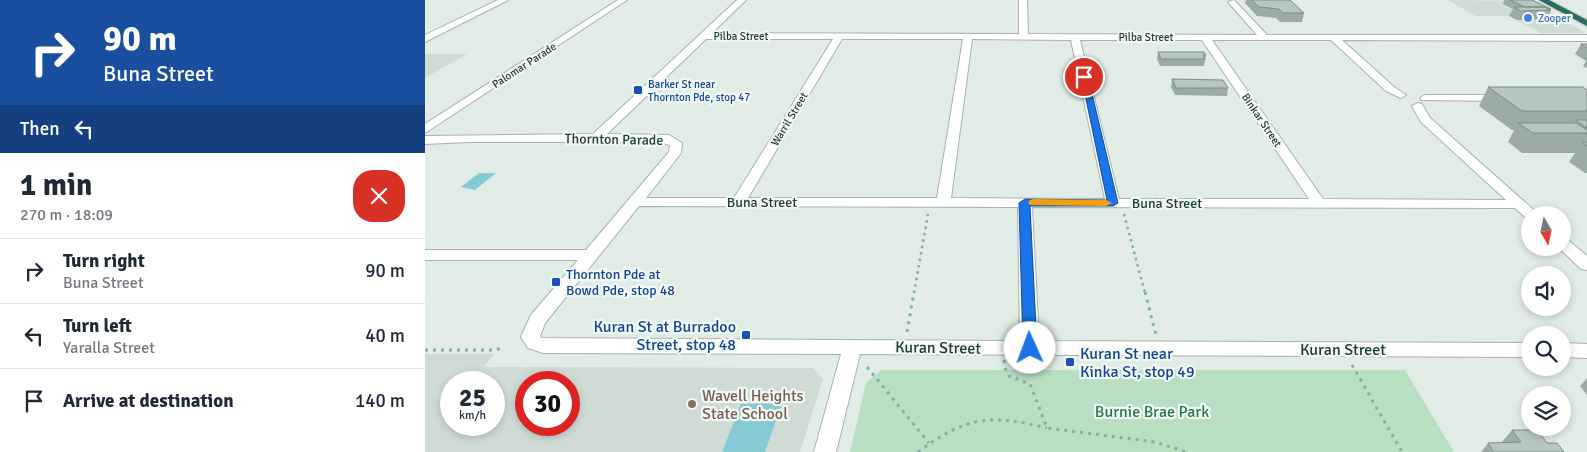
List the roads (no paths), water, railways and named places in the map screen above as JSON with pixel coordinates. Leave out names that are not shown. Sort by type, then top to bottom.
[{"type":"highway","points":[[1543,0],[1587,22]]},
{"type":"highway","points":[[1560,0],[1587,13]]},
{"type":"street","points":[[425,39],[504,0]]},
{"type":"street","name":"Palomar Parade","points":[[425,130],[623,0]]},
{"type":"street","points":[[596,138],[742,0]]},
{"type":"street","points":[[1023,0],[1024,37]]},
{"type":"street","points":[[1231,2],[1264,37]]},
{"type":"street","name":"Pilba Street","points":[[704,36],[1587,38]]},
{"type":"street","name":"Warril Street","points":[[739,202],[839,36]]},
{"type":"street","points":[[936,203],[968,37]]},
{"type":"street","points":[[1075,37],[1117,203]]},
{"type":"street","name":"Binkar Street","points":[[1205,37],[1319,204]]},
{"type":"street","points":[[1333,37],[1390,89],[1401,95],[1399,98],[1401,100],[1422,102],[1510,98]]},
{"type":"street","points":[[1422,102],[1421,115],[1425,120],[1519,204]]},
{"type":"street","name":"Thornton Parade","points":[[425,140],[468,138],[664,138],[676,143],[675,153],[542,314],[531,331],[530,337]]},
{"type":"street","name":"Buna Street","points":[[635,202],[1519,204]]},
{"type":"street","points":[[1025,203],[1030,348]]},
{"type":"street","points":[[1571,250],[1587,265]]},
{"type":"street","points":[[425,255],[591,255]]},
{"type":"street","name":"Kuran Street","points":[[530,337],[535,343],[549,346],[1521,350]]},
{"type":"street","points":[[825,452],[853,346]]},
{"type":"street","points":[[1571,350],[1587,350]]},
{"type":"water","points":[[479,173],[496,173],[475,190],[461,187]]},
{"type":"water","points":[[782,403],[765,452],[722,452],[741,404]]},
{"type":"place","name":"Zooper","points":[[1528,18]]},
{"type":"place","name":"Barker St near Thornton Pde, stop 47","points":[[638,90]]},
{"type":"place","name":"Thornton Pde at Bowd Pde, stop 48","points":[[556,282]]},
{"type":"place","name":"Kuran St at Burradoo Street, stop 48","points":[[746,335]]},
{"type":"place","name":"Kuran St near Kinka St, stop 49","points":[[1070,362]]},
{"type":"place","name":"Wavell Heights State School","points":[[692,404]]},
{"type":"park label","name":"Burnie Brae Park","points":[[1152,411]]}]
